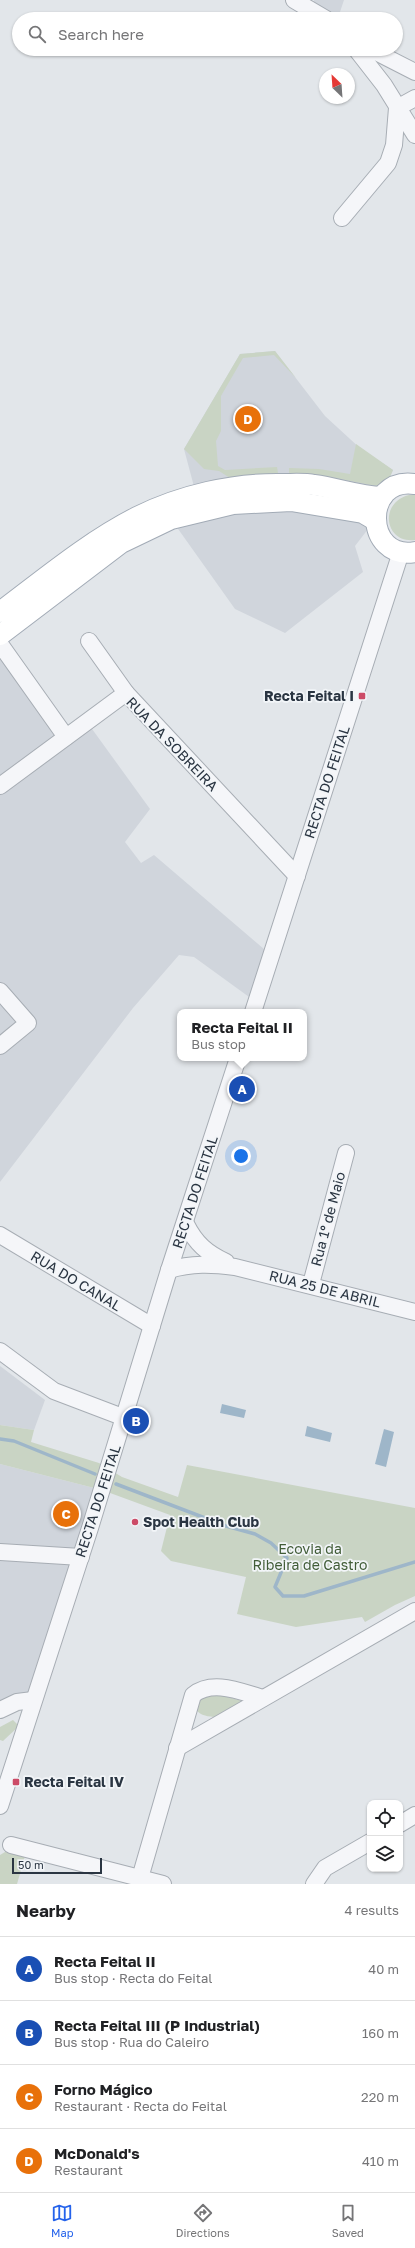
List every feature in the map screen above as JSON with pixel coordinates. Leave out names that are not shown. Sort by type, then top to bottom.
[{"type":"main road","points":[[0,612],[81,552],[137,517],[196,494],[259,484],[284,484],[313,485],[367,497],[382,497]]},
{"type":"main road","points":[[408,552],[391,548],[383,540],[377,531],[375,520],[376,508],[382,497],[399,485],[415,484]]},
{"type":"main road","points":[[0,635],[120,543],[171,519],[233,504],[291,501],[363,513],[375,520]]},
{"type":"street","points":[[294,0],[314,12]]},
{"type":"street","points":[[361,56],[384,85],[415,135]]},
{"type":"street","points":[[384,56],[415,72]]},
{"type":"street","points":[[397,108],[415,98]]},
{"type":"street","points":[[342,218],[388,163],[394,146],[397,108]]},
{"type":"street","name":"RECTA DO FEITAL","points":[[254,1009],[297,876],[408,552]]},
{"type":"street","points":[[89,641],[126,693]]},
{"type":"street","points":[[0,644],[66,737]]},
{"type":"street","name":"RUA DA SOBREIRA","points":[[0,786],[126,693],[297,876]]},
{"type":"street","points":[[0,991],[28,1023],[0,1046]]},
{"type":"street","name":"RECTA DO FEITAL","points":[[0,1806],[33,1700],[81,1557],[125,1418],[169,1270],[186,1224],[237,1061]]},
{"type":"street","name":"Rua 1º de Maio","points":[[311,1284],[346,1153]]},
{"type":"street","name":"RUA 25 DE ABRIL","points":[[186,1224],[194,1240],[208,1254],[235,1267]]},
{"type":"street","name":"RUA DO CANAL","points":[[0,1235],[152,1326]]},
{"type":"street","name":"RUA 25 DE ABRIL","points":[[169,1270],[186,1265],[205,1264],[235,1267],[311,1284],[415,1312]]},
{"type":"street","points":[[0,1351],[54,1391],[125,1418]]},
{"type":"street","points":[[0,1552],[81,1557]]},
{"type":"street","points":[[177,1748],[415,1611]]},
{"type":"street","points":[[140,1878],[193,1695],[200,1689],[213,1686],[263,1698]]},
{"type":"street","points":[[0,1710],[17,1702],[33,1700]]},
{"type":"street","points":[[187,1712],[190,1716],[201,1722],[215,1725]]},
{"type":"street","points":[[403,1822],[415,1815]]},
{"type":"street","points":[[314,1884],[325,1868],[367,1844]]},
{"type":"street","points":[[11,1845],[163,1884]]},
{"type":"shaded area","points":[[314,0],[344,0],[340,12],[326,12],[313,5]]},
{"type":"shaded area","points":[[275,351],[325,416],[362,450],[393,470],[382,497],[196,494],[184,449],[240,354]]},
{"type":"shaded area","points":[[233,504],[375,520],[355,546],[363,572],[285,633],[235,609],[171,519]]},
{"type":"shaded area","points":[[0,644],[66,737],[87,722],[150,809],[125,842],[141,863],[154,855],[271,955],[256,1002],[194,957],[179,955],[133,1008],[0,1182]]},
{"type":"shaded area","points":[[0,1366],[45,1400],[34,1430],[0,1425]]},
{"type":"shaded area","points":[[0,1464],[102,1490],[33,1700],[0,1710]]},
{"type":"green space","points":[[275,351],[296,378],[274,355],[243,358],[221,396],[221,431],[216,441],[218,466],[225,470],[277,467],[278,473],[230,478],[219,471],[204,469],[184,449],[240,354]]},
{"type":"green space","points":[[356,444],[393,470],[388,481],[376,486],[325,476],[289,474],[289,468],[319,469],[350,474]]},
{"type":"green space","points":[[409,495],[415,495],[415,540],[405,540],[397,536],[392,530],[389,522],[389,514],[393,506],[399,499]]},
{"type":"green space","name":"Ecovia da Ribeira de Castro","points":[[0,1425],[34,1430],[31,1442],[99,1463],[122,1477],[178,1497],[187,1465],[415,1508],[415,1596],[395,1605],[365,1622],[362,1617],[296,1627],[237,1614],[246,1577],[171,1561],[161,1551],[170,1515],[102,1490],[0,1464]]},
{"type":"green space","points":[[210,1692],[242,1701],[214,1717],[205,1716],[198,1712],[194,1707],[197,1699]]},
{"type":"green space","points":[[13,1720],[19,1726],[3,1741],[0,1740],[0,1727]]},
{"type":"green space","points":[[5,1852],[25,1856],[17,1884],[0,1884],[0,1855]]},
{"type":"water","points":[[222,1404],[246,1410],[244,1418],[220,1413]]},
{"type":"water","points":[[307,1426],[332,1433],[330,1442],[305,1436]]},
{"type":"water","points":[[384,1429],[394,1432],[386,1467],[375,1464]]},
{"type":"waterway","points":[[0,1439],[14,1441],[95,1474]]},
{"type":"waterway","points":[[116,1484],[226,1526],[255,1534],[271,1543],[287,1558],[275,1587],[283,1596],[304,1596],[415,1562]]},
{"type":"place","name":"McDonald's","points":[[248,419]]},
{"type":"place","name":"Recta Feital I","points":[[362,696]]},
{"type":"place","name":"Recta Feital II","points":[[242,1089]]},
{"type":"place","name":"Recta Feital III (P Industrial)","points":[[136,1421]]},
{"type":"place","name":"Forno Mágico","points":[[66,1514]]},
{"type":"place","name":"Spot Health Club","points":[[135,1522]]},
{"type":"place","name":"Recta Feital IV","points":[[16,1782]]}]
